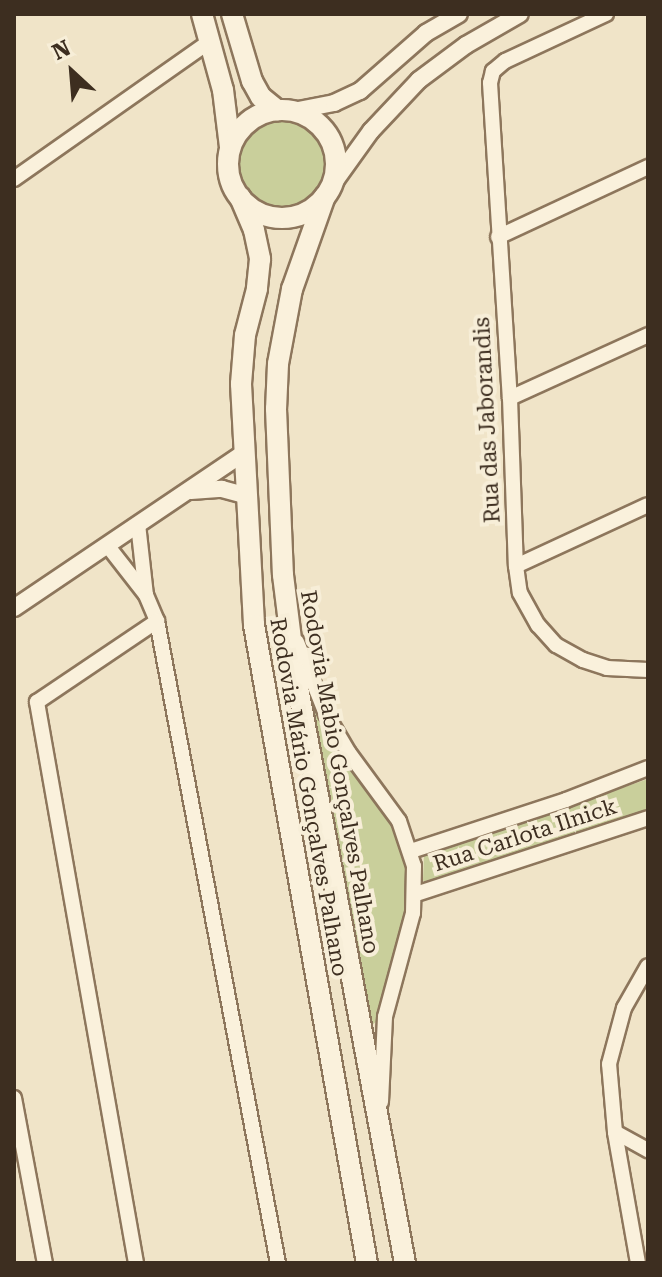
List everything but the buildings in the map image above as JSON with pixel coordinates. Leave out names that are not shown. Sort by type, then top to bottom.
[{"type":"main road","points":[[202,14],[228,121],[229,171],[240,197],[263,214],[283,217],[311,209],[328,192],[336,169],[331,141],[320,125],[261,97],[252,81],[232,14]]},
{"type":"main road","points":[[230,151],[245,125],[262,114],[285,111]]},
{"type":"main road","name":"Rodovia Mabio Gonçalves Palhano","points":[[328,192],[302,256],[282,332],[276,409],[286,612],[405,1263]]},
{"type":"main road","name":"Rodovia Mário Gonçalves Palhano","points":[[240,197],[254,230],[260,259],[243,350],[242,454],[260,674],[367,1263]]},
{"type":"main road","points":[[242,454],[250,469],[255,504],[270,516],[280,516]]},
{"type":"street","points":[[285,111],[334,103],[360,91],[426,33],[459,14]]},
{"type":"street","points":[[328,192],[371,131],[419,80],[466,45],[520,14]]},
{"type":"street","name":"Rua das Jaborandis","points":[[606,14],[505,61],[493,71],[490,83],[510,398],[516,566],[520,593],[538,625],[556,645],[583,660],[607,668],[648,670]]},
{"type":"street","points":[[14,179],[210,41]]},
{"type":"street","points":[[498,237],[648,167]]},
{"type":"street","points":[[510,398],[648,335]]},
{"type":"street","points":[[14,608],[242,454]]},
{"type":"street","points":[[186,492],[222,489],[245,495]]},
{"type":"street","points":[[516,566],[648,505]]},
{"type":"street","points":[[138,524],[146,595]]},
{"type":"street","points":[[107,545],[146,595],[157,621],[278,1263]]},
{"type":"street","points":[[286,612],[326,714],[349,753],[389,805],[411,851],[416,894],[385,1017],[379,1126]]},
{"type":"street","points":[[136,1263],[37,702],[157,621]]},
{"type":"street","points":[[411,851],[566,800],[648,768]]},
{"type":"street","name":"Rua Carlota Ilnick","points":[[416,894],[648,818]]},
{"type":"street","points":[[638,1263],[615,1132],[609,1077],[612,1050],[624,1008],[648,966]]},
{"type":"street","points":[[14,1098],[45,1263]]},
{"type":"street","points":[[615,1132],[648,1150]]},
{"type":"green space","points":[[282,120],[299,123],[314,133],[324,148],[327,165],[324,182],[314,197],[299,207],[282,210],[265,207],[250,197],[240,182],[237,165],[240,148],[250,133],[265,123]]},
{"type":"green space","points":[[316,711],[337,749],[389,821],[406,866],[405,911],[377,1021],[372,1025],[312,712]]},
{"type":"green space","points":[[648,779],[648,810],[462,873],[425,884],[423,880],[424,855]]}]
